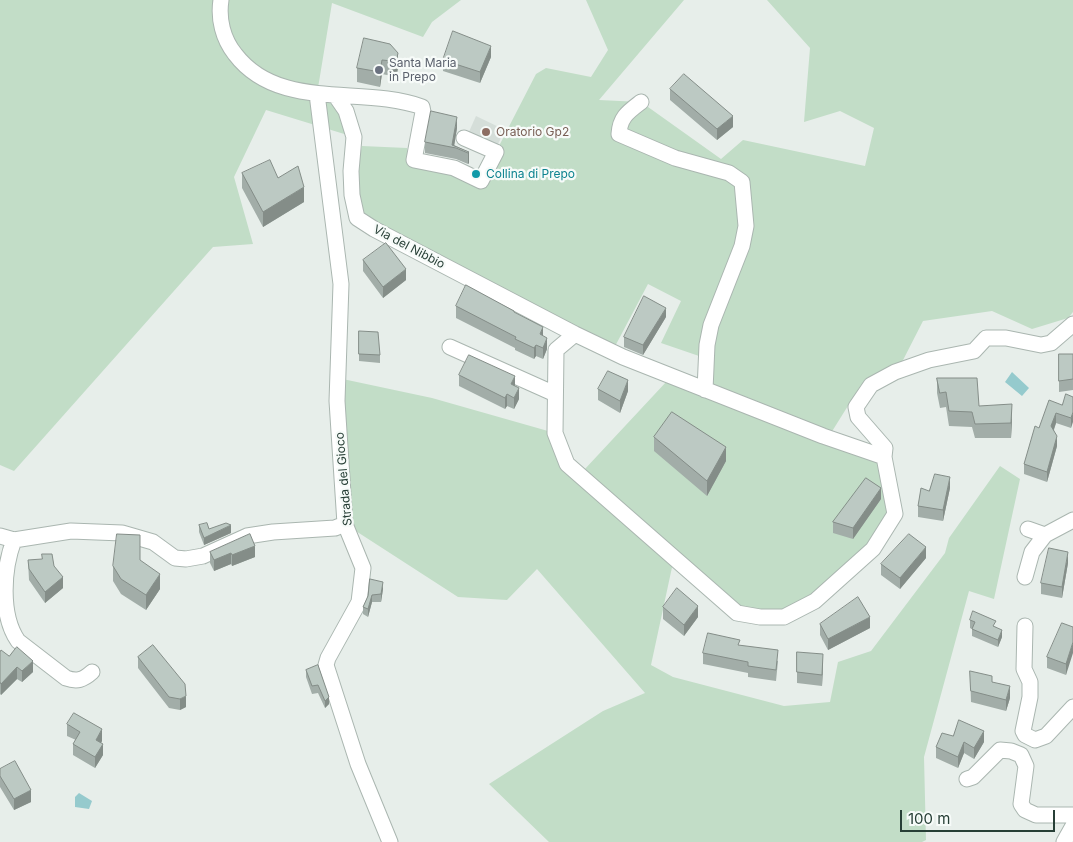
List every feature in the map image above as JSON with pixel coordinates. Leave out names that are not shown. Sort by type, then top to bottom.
[{"type":"street","points":[[221,0],[219,10],[226,43],[243,64],[273,84],[317,94],[394,101],[422,107],[423,112],[414,160],[454,168],[481,181],[496,152],[464,138]]},
{"type":"street","name":"Strada del Gioco","points":[[317,94],[341,284],[337,401],[345,524],[363,568],[360,602],[328,658],[326,665],[358,764],[390,842]]},
{"type":"street","name":"Via del Nibbio","points":[[335,95],[346,111],[354,137],[351,171],[352,194],[357,218],[374,229],[575,334]]},
{"type":"street","points":[[641,102],[625,114],[619,125],[619,134],[675,158],[729,173],[742,182],[746,226],[742,246],[710,325],[705,390]]},
{"type":"street","points":[[884,457],[822,436],[705,390],[623,357],[575,334],[556,350],[555,433],[567,464],[737,613],[760,617],[784,618],[814,601],[874,549],[895,514],[884,457],[885,448],[858,417],[856,407],[872,385],[895,372],[928,360],[974,351],[986,338],[1006,338],[1041,346],[1050,343],[1073,324]]},
{"type":"street","points":[[450,347],[556,394]]},
{"type":"street","points":[[1025,577],[1032,552],[1045,535],[1073,520]]},
{"type":"street","points":[[92,672],[84,679],[75,681],[66,678],[18,641],[13,635],[8,626],[3,585],[9,552],[14,538],[71,531],[122,533],[153,542],[174,558],[186,559],[203,556],[247,536],[273,532],[335,528],[345,524]]},
{"type":"street","points":[[1028,529],[1045,535]]},
{"type":"street","points":[[1025,626],[1024,669],[1030,682],[1030,697],[1024,735],[1035,740],[1046,736],[1073,707]]},
{"type":"street","points":[[967,779],[973,777],[1000,750],[1011,751],[1021,755],[1026,766],[1022,804],[1024,810],[1036,816],[1073,814]]},
{"type":"street","points":[[1064,842],[1073,826]]},
{"type":"shaded area","name":"Oratorio Gp2","points":[[476,116],[505,130],[496,148],[468,134]]},
{"type":"green space","points":[[0,0],[461,0],[432,22],[423,37],[332,3],[317,94],[335,95],[354,137],[266,110],[234,177],[253,244],[213,247],[14,471],[0,465]]},
{"type":"green space","points":[[586,0],[684,0],[599,100],[641,102],[721,159],[743,140],[865,166],[874,128],[840,111],[804,122],[810,48],[767,0],[1073,0],[1073,312],[1068,318],[1032,329],[992,311],[923,321],[900,366],[861,385],[831,433],[712,387],[699,356],[661,343],[681,301],[648,284],[612,352],[357,218],[352,195],[362,146],[407,148],[408,164],[481,181],[536,74],[546,68],[591,77],[608,50]]},
{"type":"green space","points":[[338,378],[432,398],[555,433],[567,464],[674,558],[651,665],[673,677],[784,706],[830,702],[838,662],[871,651],[945,553],[949,538],[1000,466],[1020,479],[994,599],[969,591],[924,757],[926,840],[922,842],[549,842],[489,784],[603,711],[645,693],[537,569],[507,600],[458,597],[345,524]]},
{"type":"green space","points":[[667,381],[885,459],[888,511],[865,553],[788,615],[746,610],[584,470]]},
{"type":"water","points":[[1012,372],[1029,388],[1022,396],[1005,382]]},
{"type":"water","points":[[79,793],[92,801],[89,809],[75,807],[75,797]]},
{"type":"building","points":[[453,31],[491,46],[480,72],[443,60]]},
{"type":"building","points":[[364,38],[390,44],[398,53],[397,58],[392,61],[382,60],[380,72],[357,68]]},
{"type":"building","points":[[684,74],[733,116],[717,129],[670,89]]},
{"type":"building","points":[[431,111],[457,117],[452,145],[468,153],[456,148],[425,142]]},
{"type":"building","points":[[270,160],[278,178],[298,166],[304,187],[263,212],[242,173]]},
{"type":"building","points":[[386,243],[406,269],[383,287],[363,260]]},
{"type":"building","points":[[466,285],[543,327],[540,334],[547,338],[543,348],[536,345],[534,348],[515,339],[516,337],[456,306]]},
{"type":"building","points":[[644,296],[666,308],[643,345],[624,337]]},
{"type":"building","points":[[359,331],[378,332],[380,355],[359,354]]},
{"type":"building","points":[[1059,354],[1073,354],[1073,379],[1059,381]]},
{"type":"building","points":[[469,355],[515,376],[511,384],[519,388],[514,398],[507,394],[505,398],[459,375]]},
{"type":"building","points":[[608,371],[628,380],[620,401],[598,389]]},
{"type":"building","points":[[937,378],[977,378],[979,406],[1012,404],[1011,423],[975,424],[972,412],[949,411],[946,392],[940,393]]},
{"type":"building","points":[[1066,394],[1073,397],[1073,412],[1071,418],[1056,413],[1051,426],[1057,436],[1047,472],[1024,464],[1035,426],[1039,428],[1049,400],[1062,405]]},
{"type":"building","points":[[672,412],[726,447],[707,481],[654,437]]},
{"type":"building","points":[[935,474],[950,477],[943,510],[918,506],[921,488],[929,491]]},
{"type":"building","points":[[866,478],[881,488],[853,528],[833,522]]},
{"type":"building","points":[[207,523],[209,529],[226,523],[231,525],[204,538],[199,525]]},
{"type":"building","points":[[117,534],[140,535],[140,560],[160,574],[146,595],[121,579],[113,566]]},
{"type":"building","points":[[250,534],[255,546],[214,560],[210,552]]},
{"type":"building","points":[[909,534],[926,547],[900,578],[881,564]]},
{"type":"building","points":[[1049,548],[1068,552],[1062,587],[1041,583]]},
{"type":"building","points":[[42,554],[52,554],[54,566],[63,577],[45,592],[29,569],[28,560],[42,559]]},
{"type":"building","points":[[370,579],[383,582],[381,594],[372,595],[368,609],[363,607],[368,596]]},
{"type":"building","points":[[677,588],[698,606],[684,625],[663,607]]},
{"type":"building","points":[[858,597],[870,617],[828,639],[820,624]]},
{"type":"building","points":[[973,611],[996,621],[993,626],[1002,630],[998,640],[972,629],[975,622],[970,620]]},
{"type":"building","points":[[1062,623],[1073,627],[1073,642],[1066,664],[1047,657]]},
{"type":"building","points":[[708,633],[740,640],[738,645],[778,650],[776,670],[748,666],[748,662],[703,653]]},
{"type":"building","points":[[153,645],[185,684],[186,696],[180,699],[169,697],[138,657]]},
{"type":"building","points":[[17,647],[33,661],[22,671],[17,667],[1,684],[0,652],[1,650],[9,656]]},
{"type":"building","points":[[797,652],[823,654],[822,675],[797,672]]},
{"type":"building","points":[[318,665],[329,697],[325,701],[318,685],[312,686],[306,670]]},
{"type":"building","points":[[970,671],[992,676],[992,682],[1010,686],[1006,700],[971,691]]},
{"type":"building","points":[[74,713],[102,729],[96,740],[103,744],[95,757],[73,744],[80,732],[67,724]]},
{"type":"building","points":[[959,720],[984,731],[974,748],[964,742],[958,757],[936,747],[942,733],[953,736]]},
{"type":"building","points":[[15,761],[31,790],[14,799],[0,776],[0,769]]},
{"type":"place","name":"Santa Maria in Prepo","points":[[379,70]]},
{"type":"place","name":"Oratorio Gp2","points":[[486,132]]},
{"type":"place","name":"Collina di Prepo","points":[[476,174]]}]
